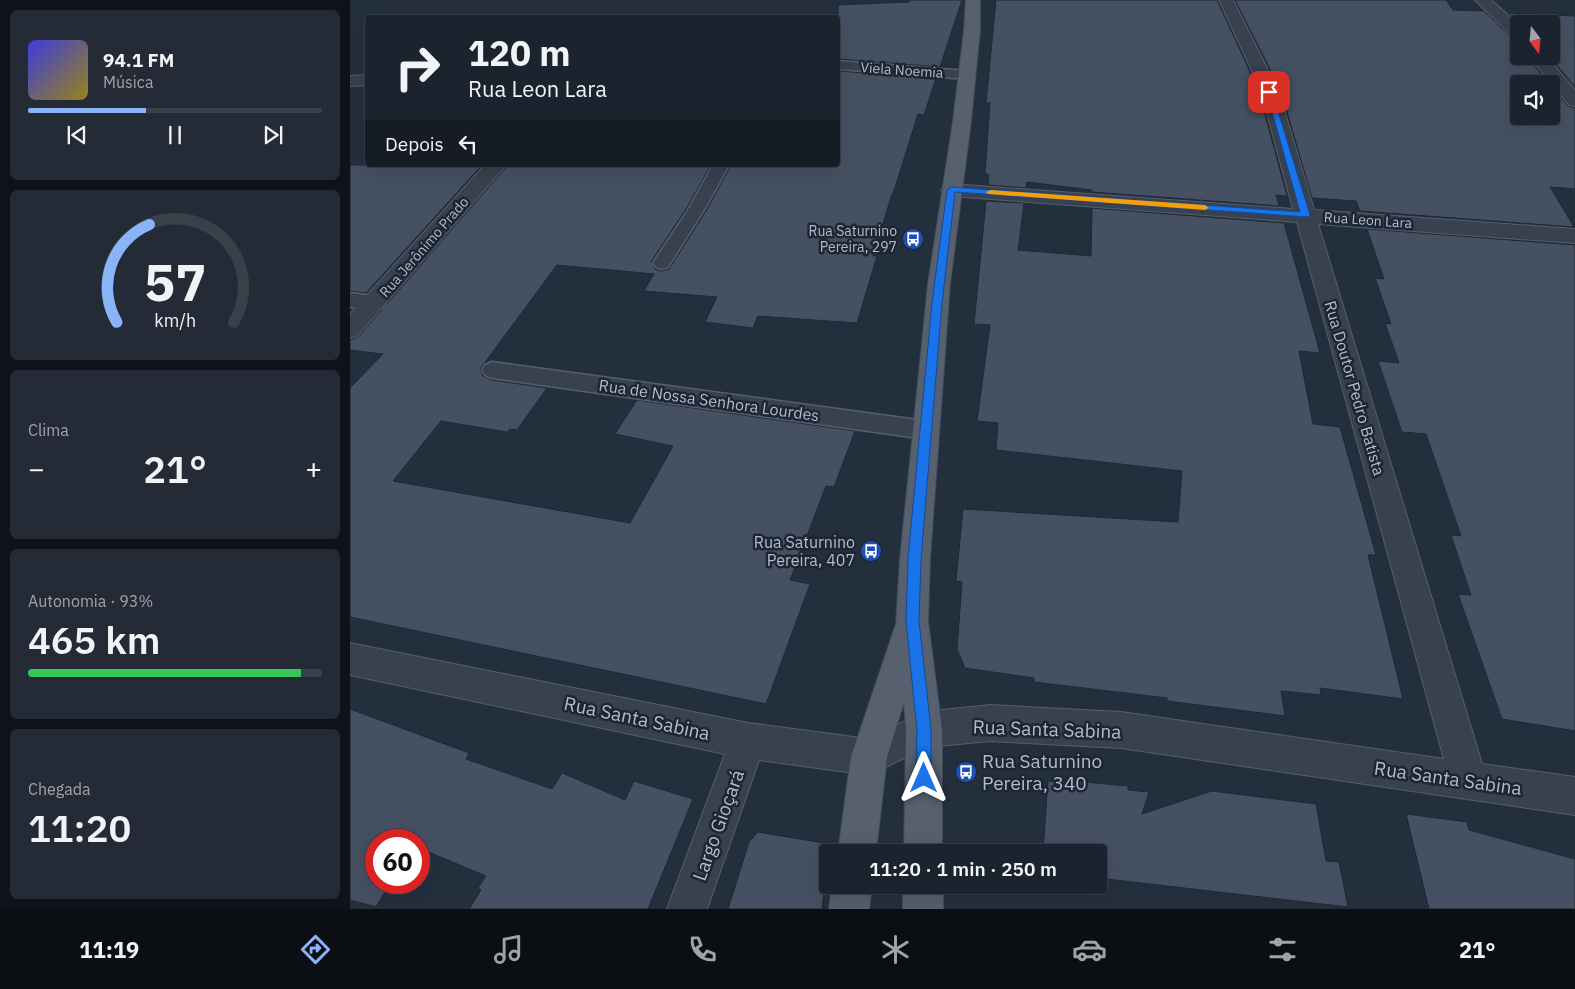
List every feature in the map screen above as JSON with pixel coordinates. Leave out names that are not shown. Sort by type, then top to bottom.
[{"type":"main road","points":[[924,844],[924,730],[912,621],[915,559],[939,284],[962,120],[972,31],[973,0]]},
{"type":"main road","points":[[858,844],[869,757],[912,621]]},
{"type":"main road","points":[[849,909],[851,894]]},
{"type":"main road","points":[[923,894],[923,909]]},
{"type":"street","name":"Rua Doutor Pedro Batista","points":[[1226,0],[1258,64],[1274,106],[1469,782]]},
{"type":"street","points":[[1482,0],[1510,26]]},
{"type":"street","points":[[1545,65],[1575,101]]},
{"type":"street","points":[[350,81],[365,80]]},
{"type":"street","name":"Rua Jerônimo Prado","points":[[350,329],[494,167]]},
{"type":"street","name":"Rua Leon Lara","points":[[951,190],[1575,236]]},
{"type":"street","name":"Rua Santa Sabina","points":[[350,659],[748,742],[869,757],[924,730],[990,723],[1121,730],[1575,796]]},
{"type":"street","name":"Largo Gioçará","points":[[688,909],[748,742]]},
{"type":"lane","name":"Viela Noemia","points":[[840,65],[966,75]]},
{"type":"lane","points":[[662,262],[696,210],[720,167]]},
{"type":"lane","points":[[350,300],[376,302]]},
{"type":"lane","name":"Rua de Nossa Senhora Lourdes","points":[[492,370],[925,430]]},
{"type":"building","points":[[909,0],[962,0],[940,67],[840,59],[840,15],[838,15],[838,5],[909,2]]},
{"type":"building","points":[[996,0],[1217,0],[1247,65],[1263,107],[1287,196],[1276,195],[1279,206],[1092,192],[1092,190],[1027,182],[1026,188],[988,185],[989,175],[985,173],[990,103],[986,103]]},
{"type":"building","points":[[1235,0],[1446,0],[1453,10],[1484,11],[1510,36],[1510,65],[1534,65],[1542,75],[1510,75],[1510,125],[1560,125],[1560,97],[1568,106],[1575,108],[1575,189],[1550,187],[1574,227],[1360,211],[1356,201],[1312,198],[1285,105],[1267,63]]},
{"type":"building","points":[[1508,13],[1553,15],[1510,15]]},
{"type":"building","points":[[1560,15],[1575,16],[1575,87],[1557,65],[1560,65]]},
{"type":"building","points":[[840,71],[936,78],[924,115],[918,114],[892,194],[873,256],[877,256],[857,323],[758,316],[753,328],[705,322],[717,297],[644,291],[654,274],[557,265],[480,369],[483,376],[492,380],[547,388],[517,430],[510,429],[507,432],[441,421],[393,481],[630,523],[673,446],[615,434],[637,400],[855,431],[834,487],[826,486],[790,580],[810,584],[766,704],[350,617],[350,388],[383,354],[350,350],[350,340],[359,336],[506,167],[710,167],[686,209],[651,262],[655,269],[661,271],[669,269],[706,211],[730,167],[840,167]]},
{"type":"building","points":[[350,165],[365,165],[365,167],[480,167],[366,293],[350,291]]},
{"type":"building","points":[[986,201],[1024,203],[1018,250],[1091,256],[1092,208],[1284,223],[1320,353],[1299,351],[1313,424],[1340,427],[1376,555],[1368,555],[1403,699],[1320,688],[1321,695],[1281,691],[1285,716],[1167,701],[1167,698],[1034,682],[1034,678],[965,668],[957,649],[962,582],[956,581],[963,509],[1178,522],[1182,471],[996,450],[998,423],[977,421],[990,325],[974,324]]},
{"type":"building","points":[[1367,229],[1575,245],[1575,731],[1502,719],[1458,594],[1471,595],[1451,535],[1461,536],[1426,434],[1402,432],[1378,361],[1399,363],[1385,323],[1391,324],[1375,278],[1384,279]]},
{"type":"building","points":[[350,709],[469,753],[466,759],[552,789],[562,773],[625,800],[634,781],[693,799],[648,909],[469,909],[481,890],[478,888],[486,876],[430,853],[430,829],[365,829],[365,894],[384,894],[376,907],[350,900]]},
{"type":"building","points":[[1062,780],[1128,786],[1128,790],[1149,792],[1142,814],[1212,791],[1316,804],[1326,861],[1339,862],[1348,907],[1107,879],[1107,844],[1044,844],[1048,781],[1062,782]]},
{"type":"building","points":[[1406,814],[1467,822],[1469,830],[1575,859],[1575,909],[1429,909]]},
{"type":"building","points":[[758,832],[830,844],[819,844],[819,894],[824,894],[822,909],[728,909],[749,842]]},
{"type":"slow traffic","points":[[991,192],[1205,208]]},
{"type":"place","name":"Rua Saturnino Pereira, 297","points":[[913,239]]},
{"type":"place","name":"Rua Saturnino Pereira, 407","points":[[871,551]]},
{"type":"place","name":"Rua Saturnino Pereira, 340","points":[[966,772]]},
{"type":"route","points":[[924,778],[924,730],[912,621],[925,430],[939,284],[951,190],[1305,215],[1269,92]]}]
